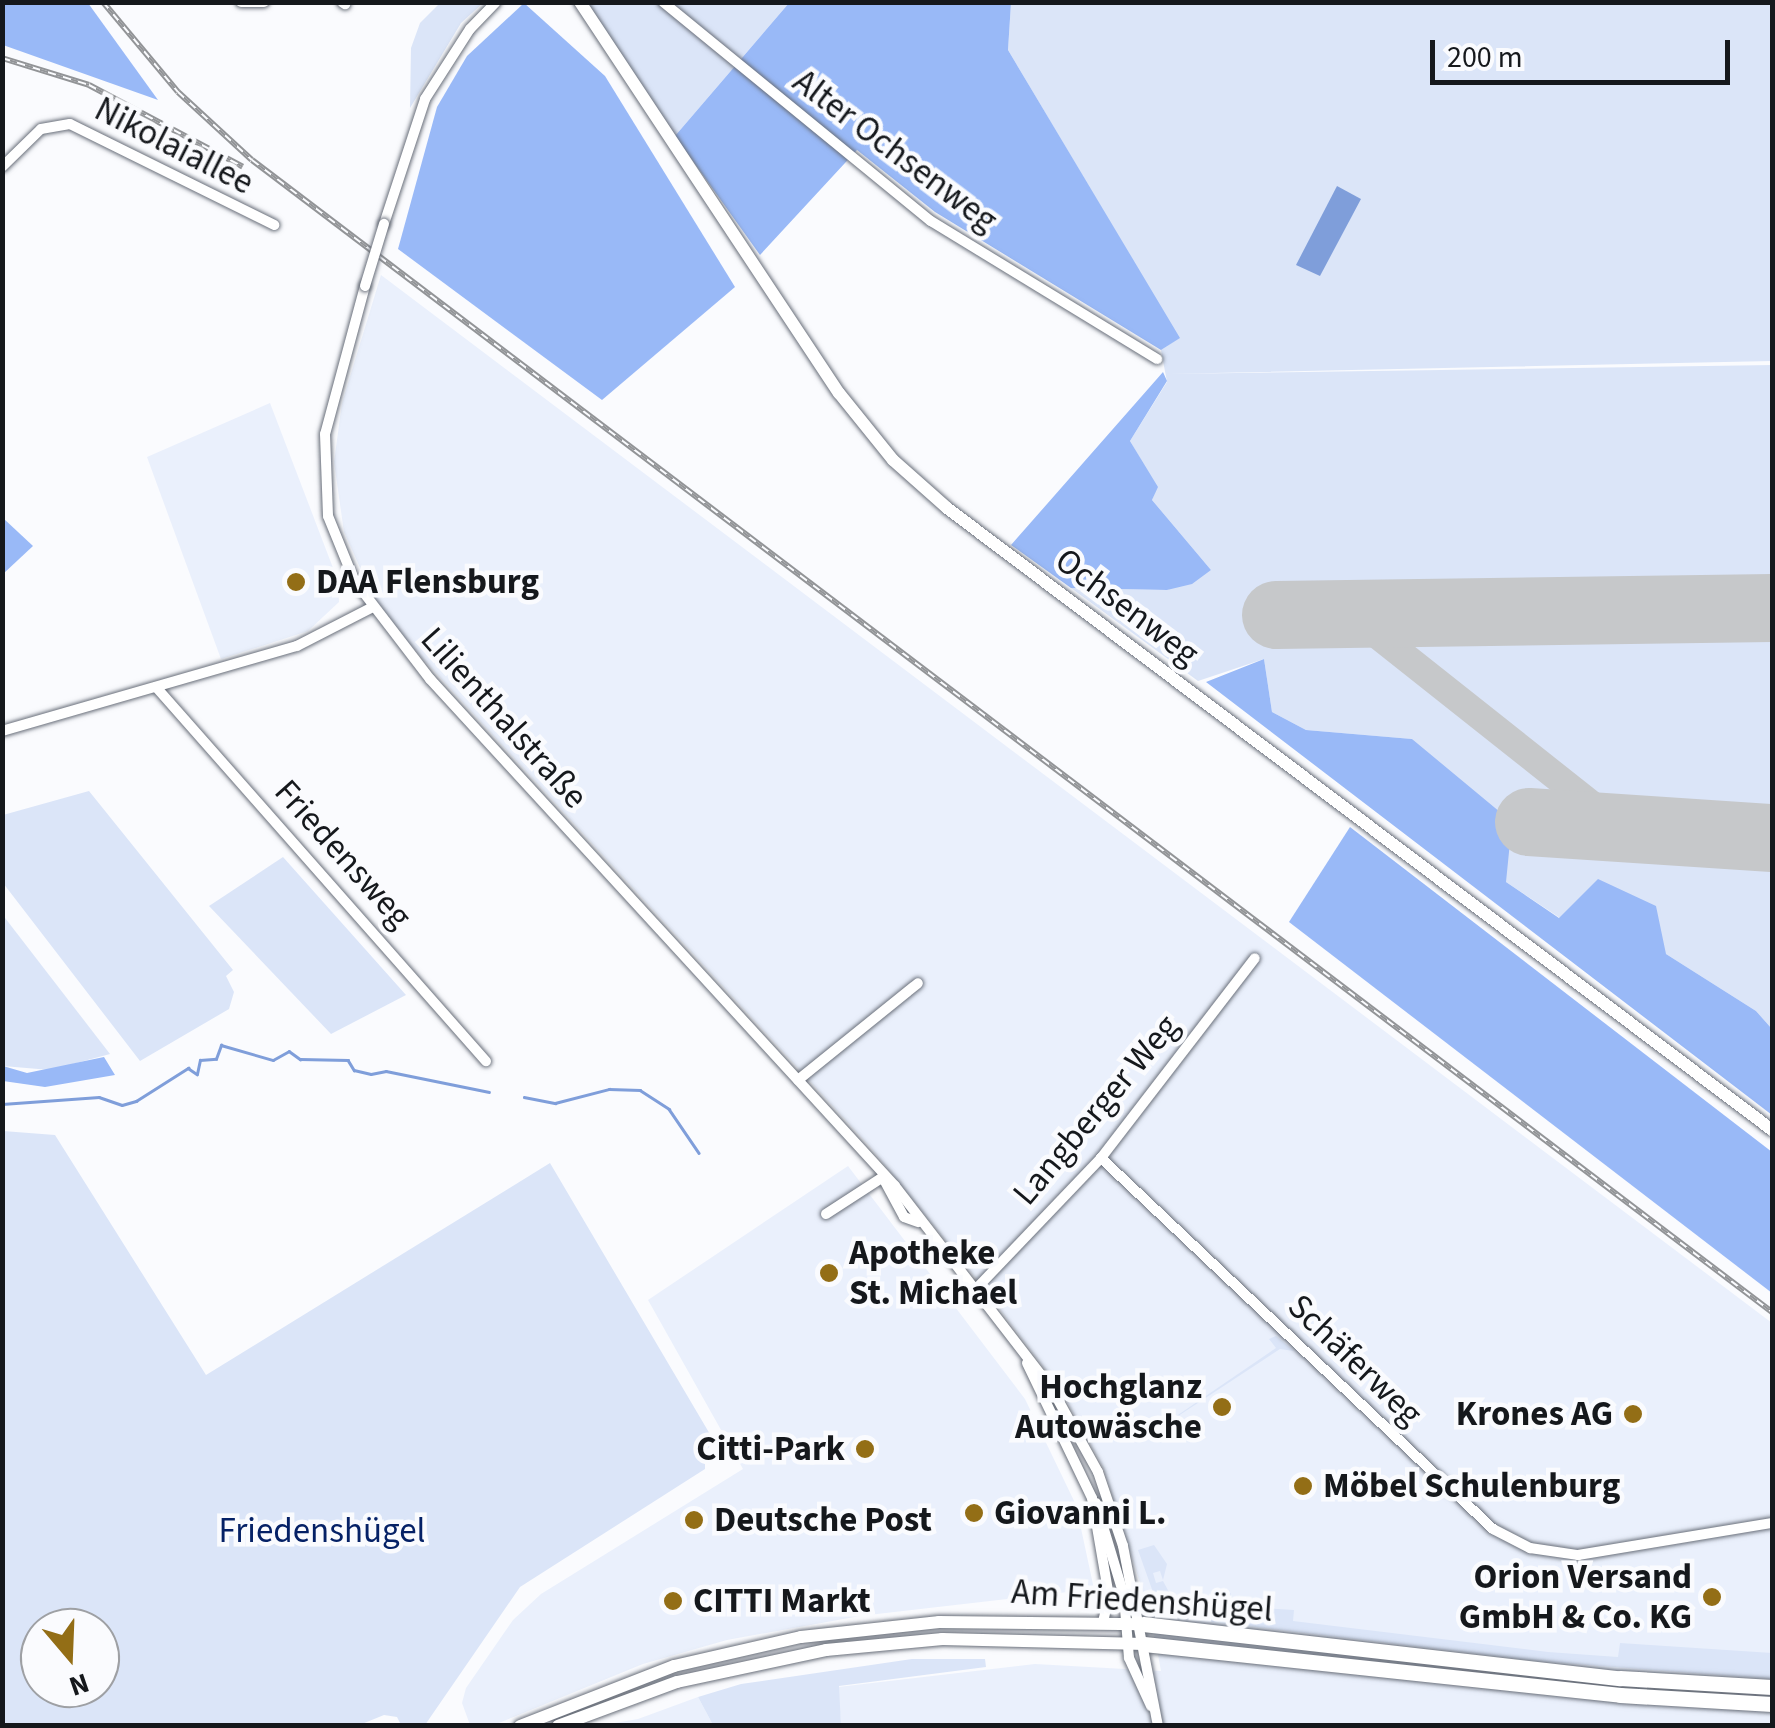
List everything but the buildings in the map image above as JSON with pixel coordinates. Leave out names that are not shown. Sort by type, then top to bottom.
[{"type":"highway","name":"Am Friedenshügel","points":[[1135,1624],[1583,1674],[1772,1687]]},
{"type":"highway","name":"Am Friedenshügel","points":[[1136,1643],[1550,1688],[1772,1704]]},
{"type":"main road","name":"Ochsenweg","points":[[580,2],[839,393],[893,460],[947,508],[1772,1130]]},
{"type":"main road","name":"Am Friedenshügel","points":[[520,1726],[674,1666],[801,1637],[939,1622],[1135,1624]]},
{"type":"main road","name":"Am Friedenshügel","points":[[558,1726],[678,1682],[826,1650],[960,1638],[1136,1643]]},
{"type":"street","points":[[241,2],[264,2]]},
{"type":"street","name":"Lilienthalstraße","points":[[496,2],[470,29],[425,98],[334,389],[324,480],[340,552],[371,608],[883,1177],[904,1217],[918,1222],[1026,1362],[1052,1389],[1098,1472],[1135,1624]]},
{"type":"street","name":"Alter Ochsenweg","points":[[663,2],[931,221],[1156,359]]},
{"type":"street","name":"Nikolaiallee","points":[[2,167],[41,129],[70,124],[274,224]]},
{"type":"street","points":[[2,731],[297,646],[371,608]]},
{"type":"street","name":"Friedensweg","points":[[156,687],[486,1060]]},
{"type":"street","name":"Langberger Weg","points":[[973,1292],[1100,1158],[1254,958]]},
{"type":"street","points":[[798,1080],[918,982]]},
{"type":"street","name":"Schäferweg","points":[[1100,1158],[1492,1529],[1530,1548],[1578,1555],[1772,1523]]},
{"type":"street","points":[[826,1214],[883,1177]]},
{"type":"street","name":"Lilienthalstraße","points":[[1026,1362],[1110,1534],[1135,1624]]},
{"type":"street","name":"Lilienthalstraße","points":[[1092,1498],[1109,1596],[1103,1622]]},
{"type":"street","points":[[1135,1624],[1136,1643],[1158,1726]]},
{"type":"shaded area","points":[[3,2],[88,3],[158,100],[3,45]]},
{"type":"shaded area","points":[[524,3],[605,76],[735,287],[602,400],[398,249],[437,107],[467,56]]},
{"type":"shaded area","points":[[789,3],[1011,3],[1008,50],[1180,338],[1161,350],[935,212],[857,150],[760,255],[675,136]]},
{"type":"shaded area","points":[[1337,186],[1361,199],[1320,276],[1296,265]]},
{"type":"shaded area","points":[[381,275],[1772,1323],[1772,1725],[841,1725],[838,1687],[1035,1664],[1161,1671],[1151,1617],[1103,1467],[1060,1389],[986,1291],[871,1148],[380,612],[344,532],[334,462],[342,403]]},
{"type":"shaded area","points":[[1163,372],[1167,381],[1130,441],[1158,487],[1152,500],[1211,570],[1192,584],[1167,590],[1071,588],[1011,545]]},
{"type":"shaded area","points":[[270,403],[338,581],[339,602],[308,631],[221,659],[147,457]]},
{"type":"shaded area","points":[[3,518],[33,546],[2,574]]},
{"type":"shaded area","points":[[1264,659],[1272,712],[1306,730],[1412,739],[1512,822],[1506,882],[1559,918],[1598,879],[1656,906],[1666,954],[1756,1011],[1772,1029],[1772,1115],[1206,682]]},
{"type":"shaded area","points":[[1350,827],[1772,1152],[1772,1293],[1289,922]]},
{"type":"shaded area","points":[[104,1057],[115,1075],[45,1087],[3,1081],[3,1066],[27,1073]]},
{"type":"shaded area","points":[[848,1166],[1025,1399],[1076,1505],[1094,1589],[860,1616],[727,1640],[643,1664],[494,1725],[470,1725],[462,1703],[466,1688],[513,1620],[541,1594],[743,1469],[648,1300]]},
{"type":"shaded area","points":[[698,1697],[713,1725],[597,1726],[638,1719]]},
{"type":"green space","points":[[440,3],[483,3],[461,23],[410,108],[411,48],[420,23]]},
{"type":"green space","points":[[587,3],[789,3],[675,136]]},
{"type":"green space","points":[[1011,3],[1772,3],[1772,361],[1167,374],[1772,365],[1772,1029],[1756,1011],[1666,954],[1560,918],[1506,882],[1412,739],[1306,730],[1272,712],[1264,659],[1198,681],[1071,588],[1167,590],[1211,570],[1152,500],[1157,487],[1130,441],[1167,382],[1161,350],[1179,338],[1008,50]]},
{"type":"green space","points":[[89,791],[233,970],[226,976],[234,992],[229,1009],[140,1061],[3,883],[3,815]]},
{"type":"green space","points":[[283,857],[406,995],[331,1034],[209,906]]},
{"type":"green space","points":[[2,914],[110,1054],[50,1070],[3,1066]]},
{"type":"green space","name":"Friedenshügel","points":[[3,1131],[55,1135],[206,1375],[550,1163],[714,1441],[705,1452],[705,1469],[520,1587],[425,1725],[401,1725],[397,1717],[384,1715],[357,1726],[3,1725]]},
{"type":"green space","points":[[1276,1336],[1294,1351],[1280,1349],[1134,1445],[1276,1348],[1269,1339]]},
{"type":"green space","points":[[1154,1545],[1167,1564],[1163,1580],[1160,1571],[1153,1573],[1156,1583],[1163,1581],[1170,1594],[1209,1603],[1231,1593],[1230,1606],[1294,1610],[1293,1621],[1548,1652],[1618,1657],[1620,1643],[1772,1653],[1772,1679],[1536,1661],[1173,1617],[1154,1595],[1138,1550]]},
{"type":"green space","points":[[912,1659],[985,1659],[986,1667],[839,1686],[841,1725],[713,1725],[698,1697],[741,1684]]},
{"type":"waterway","points":[[2,1104],[99,1097],[122,1105],[136,1101],[188,1068],[197,1074],[200,1060],[216,1059],[221,1045],[273,1060],[289,1051],[300,1059],[348,1060],[354,1070],[371,1074],[386,1071],[489,1092]]},
{"type":"waterway","points":[[524,1097],[555,1103],[609,1089],[640,1090],[669,1109],[699,1153]]},
{"type":"taxiway","points":[[1351,614],[1621,828]]},
{"type":"runway","points":[[1276,615],[1772,608]]},
{"type":"runway","points":[[1529,822],[1772,838]]},
{"type":"railway","points":[[103,2],[178,92],[252,160],[1772,1312]]},
{"type":"railway","points":[[2,58],[89,85],[243,167]]},
{"type":"place","name":"DAA Flensburg","points":[[296,582]]},
{"type":"place","name":"Apotheke St. Michael","points":[[829,1273]]},
{"type":"place","name":"Hochglanz Autowäsche","points":[[1222,1407]]},
{"type":"place","name":"Krones AG","points":[[1633,1414]]},
{"type":"place","name":"Citti-Park","points":[[865,1449]]},
{"type":"place","name":"Möbel Schulenburg","points":[[1303,1486]]},
{"type":"place","name":"Giovanni L.","points":[[974,1513]]},
{"type":"place","name":"Deutsche Post","points":[[694,1520]]},
{"type":"place","name":"Orion Versand GmbH & Co. KG","points":[[1712,1597]]},
{"type":"place","name":"CITTI Markt","points":[[673,1601]]}]
